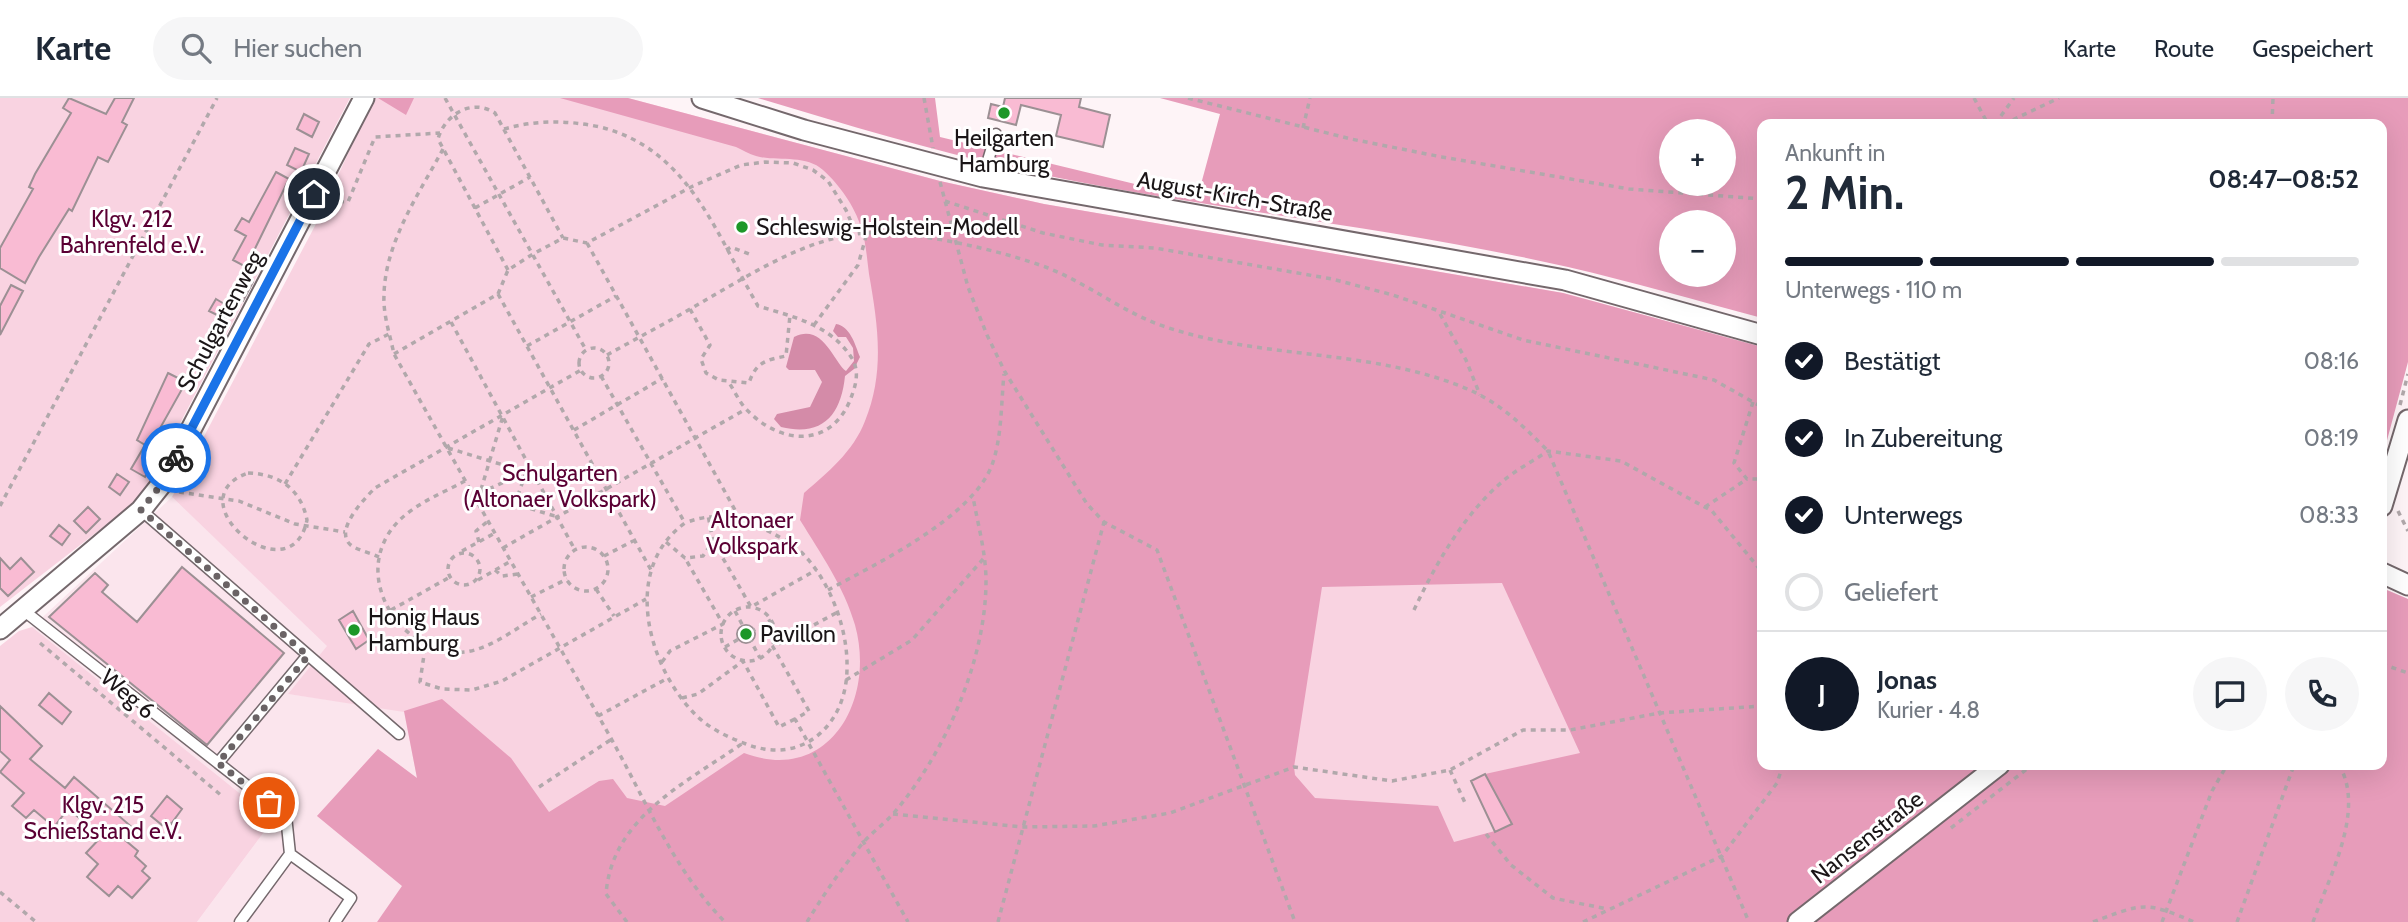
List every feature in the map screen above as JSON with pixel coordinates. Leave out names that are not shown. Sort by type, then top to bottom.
[{"type":"street","name":"Schulgartenweg","points":[[12,619],[141,510],[158,489],[364,98]]},
{"type":"street","name":"August-Kirch-Straße","points":[[702,98],[818,133],[983,177],[1565,280],[1757,334]]},
{"type":"street","points":[[2390,509],[2408,420]]},
{"type":"street","points":[[2387,575],[2408,585]]},
{"type":"street","name":"Nansenstraße","points":[[1798,922],[1993,770]]},
{"type":"lane","points":[[983,177],[996,134]]},
{"type":"lane","points":[[141,510],[399,734]]},
{"type":"lane","points":[[12,619],[218,763],[286,816],[290,854],[240,922]]},
{"type":"lane","points":[[218,763],[308,656]]},
{"type":"lane","points":[[290,854],[351,898],[335,922]]},
{"type":"path","points":[[0,506],[216,98]]},
{"type":"path","points":[[445,98],[586,350]]},
{"type":"path","points":[[1188,98],[1303,128],[1429,154],[1629,189],[1757,199]]},
{"type":"path","points":[[1303,128],[1310,98]]},
{"type":"path","points":[[1974,98],[1985,119]]},
{"type":"path","points":[[1999,119],[2014,98]]},
{"type":"path","points":[[2014,119],[2059,98]]},
{"type":"path","points":[[2272,119],[2273,98]]},
{"type":"path","points":[[508,270],[439,139],[452,111],[474,104],[488,107],[504,129],[563,238]]},
{"type":"path","points":[[504,129],[521,124],[567,122],[620,132],[660,155],[691,187],[758,306],[790,315],[829,334],[854,364],[856,380],[845,411],[831,428],[816,436],[794,436],[778,432],[746,409],[728,381]]},
{"type":"path","points":[[323,201],[348,202],[375,136],[440,133]]},
{"type":"path","points":[[443,149],[396,240],[384,296],[394,354],[612,739],[647,809],[701,898],[725,922]]},
{"type":"path","points":[[394,354],[498,294],[508,270],[533,254],[563,238],[587,243],[691,187],[741,165],[793,163],[813,170],[828,181],[846,210],[856,234]]},
{"type":"path","points":[[475,208],[530,177]]},
{"type":"path","points":[[945,201],[1043,233],[1102,245],[1155,248],[1332,279],[1393,295],[1523,340],[1714,380],[1757,404]]},
{"type":"path","points":[[814,325],[858,265],[867,233]]},
{"type":"path","points":[[607,355],[742,279],[815,243],[867,233],[926,237],[1048,268],[1164,327],[1243,347],[1406,369],[1461,387],[1510,411],[1548,451],[1608,586],[1659,713],[1749,922]]},
{"type":"path","points":[[587,243],[740,519]]},
{"type":"path","points":[[956,244],[968,287],[1004,372],[1087,504],[1104,522],[1157,550],[1295,922]]},
{"type":"path","points":[[726,250],[731,247],[749,254]]},
{"type":"path","points":[[498,294],[651,570]]},
{"type":"path","points":[[527,346],[616,296]]},
{"type":"path","points":[[690,309],[710,345],[701,359],[704,370],[713,379],[749,383],[753,371],[762,362],[786,356],[790,315]]},
{"type":"path","points":[[1439,313],[1466,360],[1481,397]]},
{"type":"path","points":[[451,321],[575,550]]},
{"type":"path","points":[[285,484],[369,344],[389,334]]},
{"type":"path","points":[[598,348],[607,355],[608,367],[601,376],[590,377],[581,370],[580,359],[586,350],[598,348]]},
{"type":"path","points":[[379,557],[353,546],[346,540],[345,532],[355,511],[375,488],[581,370]]},
{"type":"path","points":[[828,590],[902,550],[973,497],[993,463],[1004,372]]},
{"type":"path","points":[[601,376],[685,523]]},
{"type":"path","points":[[573,430],[663,379]]},
{"type":"path","points":[[1747,479],[1734,463],[1753,402]]},
{"type":"path","points":[[503,548],[746,409]]},
{"type":"path","points":[[480,493],[503,416]]},
{"type":"path","points":[[446,447],[526,472]]},
{"type":"path","points":[[1414,610],[1425,586],[1465,522],[1502,481],[1548,451],[1621,461],[1705,507],[1712,511],[1757,566]]},
{"type":"path","points":[[474,496],[533,469]]},
{"type":"path","points":[[526,472],[515,504],[559,517]]},
{"type":"path","points":[[248,473],[263,474],[285,484],[302,501],[305,527],[292,545],[282,548],[263,547],[250,542],[230,524],[224,499],[226,488],[237,477],[248,473]]},
{"type":"path","points":[[1705,507],[1747,479],[1757,479]]},
{"type":"path","points":[[465,481],[414,508],[398,522],[385,540],[379,557],[376,573],[379,589],[407,634],[425,647],[468,652],[541,614]]},
{"type":"path","points":[[158,489],[254,505],[305,527],[345,532]]},
{"type":"path","points":[[807,922],[829,886],[864,842],[892,814],[927,767],[972,674],[984,614],[985,558],[973,497]]},
{"type":"path","points":[[2390,509],[2408,531]]},
{"type":"path","points":[[666,541],[685,558],[723,624],[725,647],[743,662],[779,727],[809,711],[773,647],[775,629],[771,620],[751,607],[713,541],[708,515]]},
{"type":"path","points":[[708,515],[740,519],[781,538],[804,554],[828,590],[846,650],[846,680],[836,712],[809,744],[791,750],[773,752],[743,743],[708,725],[682,698],[668,678],[651,633],[646,600],[651,570],[666,541],[685,523],[708,515]]},
{"type":"path","points":[[479,542],[476,531],[488,522]]},
{"type":"path","points":[[998,922],[1104,522]]},
{"type":"path","points":[[495,533],[449,562],[450,577],[460,585],[473,582],[511,561]]},
{"type":"path","points":[[604,556],[633,541]]},
{"type":"path","points":[[685,558],[703,556],[713,541]]},
{"type":"path","points":[[593,548],[604,556],[607,573],[596,588],[578,589],[566,579],[564,565],[575,550],[593,548]]},
{"type":"path","points":[[458,554],[471,554],[478,562],[479,574],[473,582]]},
{"type":"path","points":[[846,680],[912,640],[985,558]]},
{"type":"path","points":[[495,570],[502,576],[518,573]]},
{"type":"path","points":[[662,662],[670,651],[723,624],[735,611],[751,607],[816,570]]},
{"type":"path","points":[[391,610],[450,577]]},
{"type":"path","points":[[531,597],[566,579]]},
{"type":"path","points":[[596,588],[614,616]]},
{"type":"path","points":[[425,647],[420,682],[442,690],[472,690],[502,681],[646,600]]},
{"type":"path","points":[[735,611],[760,658]]},
{"type":"path","points":[[682,698],[698,694],[743,662],[760,658],[773,647],[836,612]]},
{"type":"path","name":"Weg 6","points":[[12,619],[222,796]]},
{"type":"path","points":[[725,647],[771,620]]},
{"type":"path","points":[[2387,666],[2408,673]]},
{"type":"path","points":[[598,716],[668,678]]},
{"type":"path","points":[[892,814],[1022,827],[1094,826],[1170,813],[1294,767],[1392,781],[1450,770],[1523,730],[1570,730],[1659,713],[1757,706]]},
{"type":"path","points":[[795,719],[908,922]]},
{"type":"path","points":[[539,787],[612,739]]},
{"type":"path","points":[[627,922],[606,894],[608,869],[616,851],[647,809],[743,743]]},
{"type":"path","points":[[1450,770],[1466,805]]},
{"type":"path","points":[[1583,922],[1722,856],[1777,783],[1781,770]]},
{"type":"path","points":[[2162,922],[2212,791],[2224,770]]},
{"type":"path","points":[[2237,922],[2292,770]]},
{"type":"path","points":[[2313,922],[2345,825],[2348,785],[2341,770]]},
{"type":"path","points":[[1486,834],[1511,865],[1553,898],[1609,909]]},
{"type":"path","points":[[0,892],[36,922]]},
{"type":"path","points":[[2093,922],[2134,906],[2156,906],[2194,922]]},
{"type":"shaded area","points":[[378,98],[414,98],[406,115]]},
{"type":"shaded area","name":"Altonaer Volkspark","points":[[560,98],[628,98],[940,181],[1044,204],[1563,293],[1757,346],[1757,770],[2387,770],[2387,590],[2408,599],[2408,922],[377,922],[402,886],[317,816],[378,749],[417,778],[404,711],[442,699],[511,758],[549,812],[599,781],[613,779],[627,798],[665,806],[744,753],[774,760],[800,757],[822,746],[839,729],[852,707],[858,681],[860,653],[855,625],[838,584],[800,520],[804,493],[847,452],[860,432],[871,403],[878,348],[864,239],[851,204],[823,170],[799,160],[756,156],[736,147]],"holes":[[[1502,583],[1580,753],[1485,774],[1471,781],[1495,831],[1454,842],[1438,806],[1315,798],[1295,775],[1294,767],[1322,587]]]},
{"type":"shaded area","points":[[758,98],[935,98],[940,137],[1197,199],[1220,114],[1160,98],[2408,98],[2408,362],[2387,440],[2387,119],[1757,119],[1757,317],[1504,253],[1179,200],[975,159]]},
{"type":"shaded area","points":[[836,324],[848,332],[860,357],[854,369],[845,376],[843,390],[834,412],[819,426],[808,429],[781,427],[774,419],[777,414],[810,407],[822,382],[815,370],[789,370],[786,367],[794,337],[804,334],[820,339],[846,371],[854,361],[853,348],[846,337],[838,337],[833,331]]},
{"type":"shaded area","points":[[172,497],[328,646],[289,694],[404,711],[418,779],[403,886],[377,922],[197,922],[267,828],[267,815],[32,627]]},
{"type":"green space","name":"Klgv. 212 Bahrenfeld e.V.","points":[[0,98],[350,98],[141,498],[0,607]]},
{"type":"green space","name":"Altonaer Volkspark","points":[[373,98],[628,98],[940,181],[1044,204],[1563,293],[1757,346],[1757,770],[2387,770],[2387,590],[2408,599],[2408,922],[317,816],[378,749],[417,778],[404,712],[288,694],[327,646],[172,497],[317,222]]},
{"type":"green space","name":"Klgv. 215 Schießstand e.V.","points":[[32,627],[267,815],[267,828],[197,922],[0,922],[0,646],[19,631]]},
{"type":"building","points":[[69,98],[106,114],[115,98],[134,98],[122,122],[127,125],[108,162],[98,157],[72,211],[69,209],[25,283],[0,268],[0,248],[33,189],[29,187],[35,174],[71,113],[63,108]]},
{"type":"building","points":[[1005,98],[1081,98],[1079,107],[1110,115],[1103,147],[1056,136],[1061,115],[1021,105],[1016,125],[988,118],[991,104],[1003,107]]},
{"type":"building","points":[[304,114],[319,122],[312,137],[297,129]]},
{"type":"building","points":[[295,148],[309,154],[301,172],[287,165]]},
{"type":"building","points":[[276,172],[289,179],[246,267],[233,260],[246,236],[235,230],[242,218],[249,222]]},
{"type":"building","points":[[241,276],[253,282],[243,301],[231,295]]},
{"type":"building","points":[[11,285],[23,291],[0,335],[0,306]]},
{"type":"building","points":[[216,299],[231,308],[225,319],[209,311]]},
{"type":"building","points":[[168,373],[186,382],[159,430],[168,435],[145,477],[131,469],[145,445],[137,440]]},
{"type":"building","points":[[117,474],[129,482],[120,495],[109,487]]},
{"type":"building","points":[[88,507],[100,519],[86,533],[74,521]]},
{"type":"building","points":[[59,525],[70,534],[62,545],[50,536]]},
{"type":"building","points":[[0,558],[10,569],[21,558],[34,572],[8,596],[0,588]]},
{"type":"building","points":[[182,567],[284,653],[207,745],[49,617],[95,573],[108,585],[102,592],[137,622]]},
{"type":"building","name":"Honig Haus Hamburg","points":[[353,611],[369,640],[356,649],[339,620]]},
{"type":"building","name":"Pavillon","points":[[746,625],[752,628],[755,634],[752,640],[746,643],[740,640],[737,634],[740,628]]},
{"type":"building","points":[[49,693],[71,712],[62,724],[39,705]]},
{"type":"building","points":[[0,706],[42,746],[30,759],[65,788],[74,777],[134,829],[125,840],[138,851],[135,856],[146,866],[142,871],[150,878],[132,898],[118,886],[109,896],[87,877],[98,864],[86,853],[102,836],[68,809],[54,827],[34,810],[26,818],[12,806],[24,793],[0,772],[10,760],[0,751]]},
{"type":"building","points":[[1485,774],[1512,824],[1495,832],[1471,781]]},
{"type":"building","points":[[167,796],[182,809],[171,824],[166,820],[162,825],[151,816]]},
{"type":"way so far","points":[[176,458],[164,481],[141,510],[308,656],[218,763],[269,803]]},
{"type":"place","name":"Heilgarten Hamburg","points":[[1004,113]]},
{"type":"place","name":"Schleswig-Holstein-Modell","points":[[742,227]]},
{"type":"place","name":"Honig Haus Hamburg","points":[[354,630]]},
{"type":"place","name":"Pavillon","points":[[746,634]]},
{"type":"route","points":[[176,458],[314,194]]},
{"type":"park label","name":"Schulgarten (Altonaer Volkspark)","points":[[560,486]]}]
